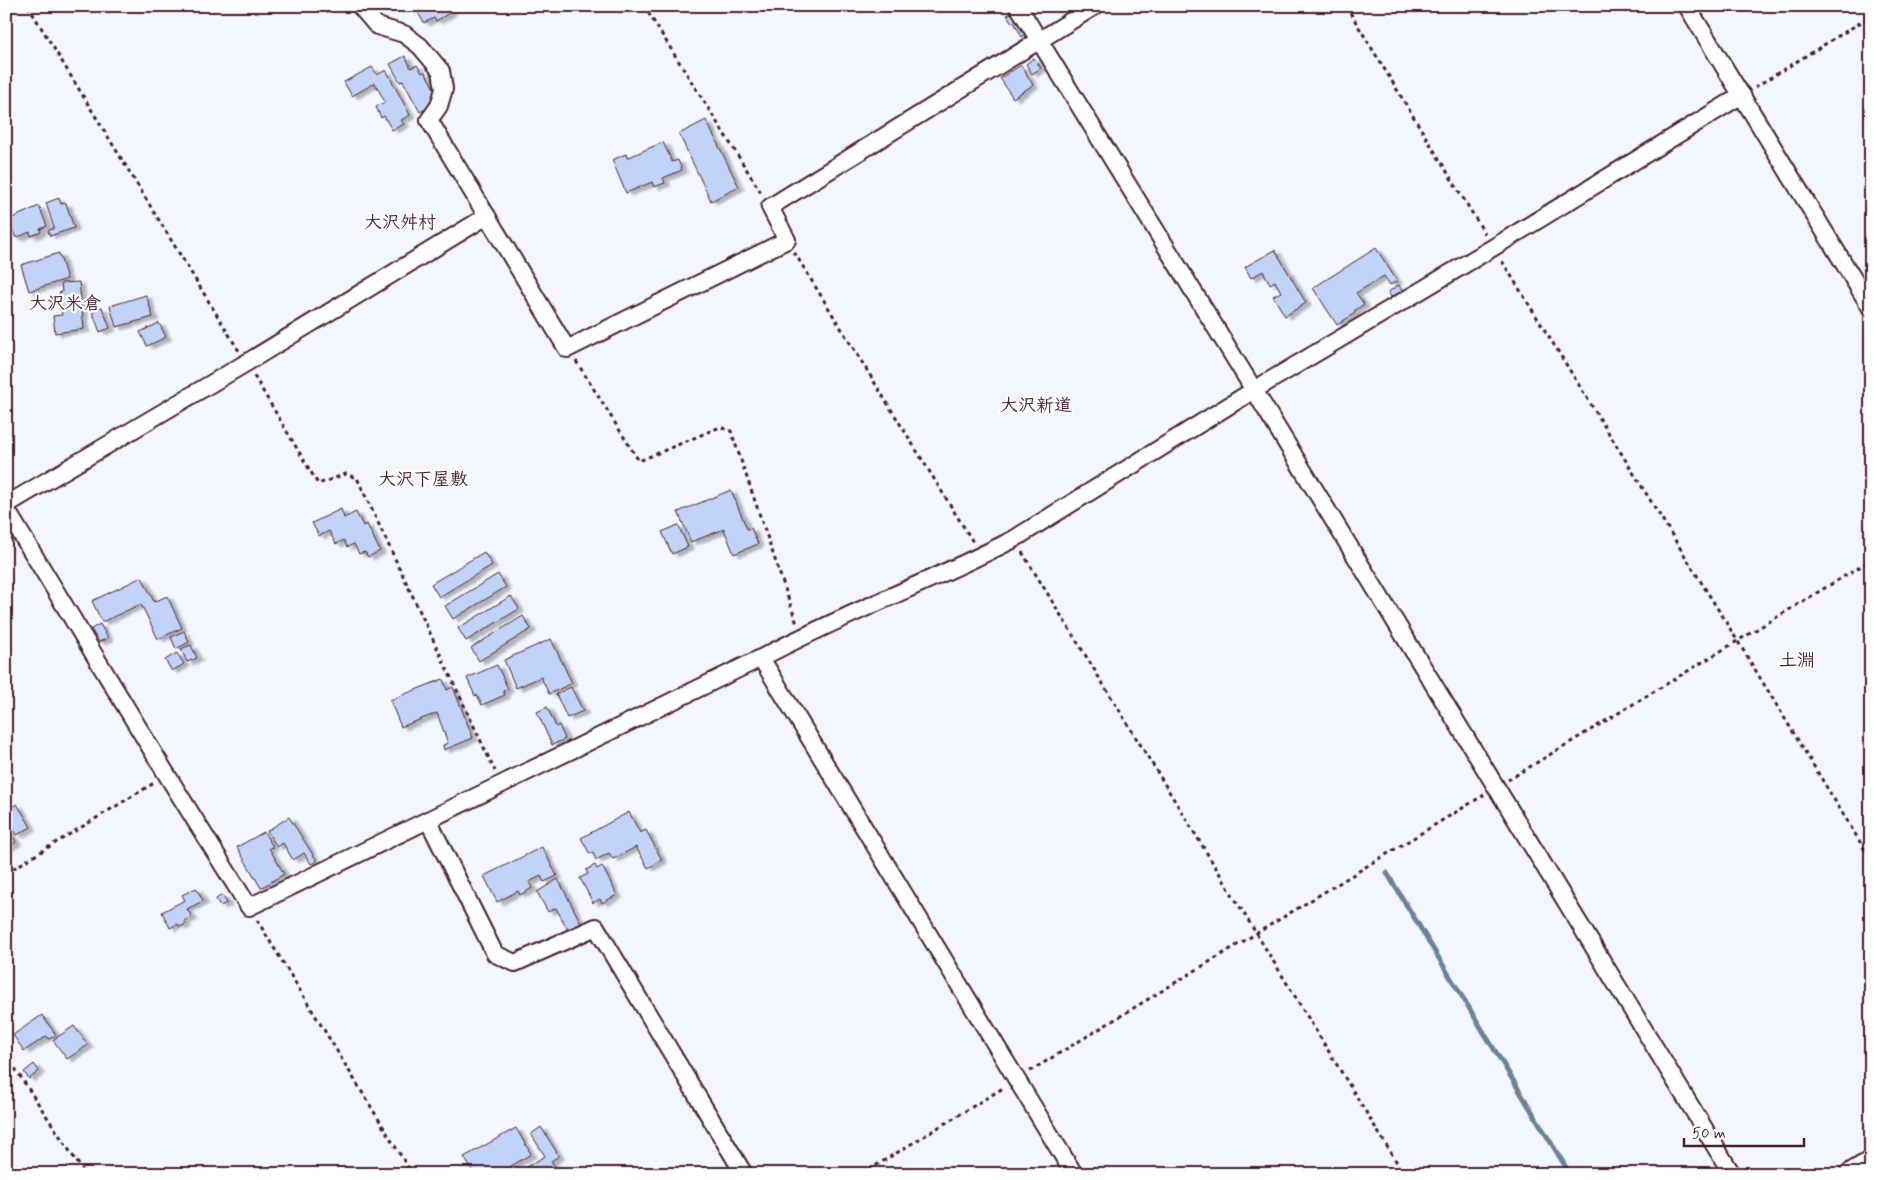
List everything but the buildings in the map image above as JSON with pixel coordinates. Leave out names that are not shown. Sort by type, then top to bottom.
[{"type":"street","points":[[360,6],[376,26],[404,34],[420,46],[441,72],[444,89],[440,106],[430,120],[567,349],[787,240],[770,207],[1095,6]]},
{"type":"street","points":[[1018,6],[1732,1174]]},
{"type":"street","points":[[1687,6],[1871,308]]},
{"type":"street","points":[[487,216],[6,507],[167,775],[249,906],[801,637],[981,556],[1014,539],[1254,390],[1494,247],[1742,95]]},
{"type":"street","points":[[761,658],[1074,1174]]},
{"type":"street","points":[[428,820],[496,954],[514,963],[596,927],[744,1174]]},
{"type":"street","points":[[1851,1174],[1871,1162]]},
{"type":"path","points":[[28,6],[318,484],[346,474],[357,478],[502,784]]},
{"type":"path","points":[[644,6],[770,207]]},
{"type":"path","points":[[1346,6],[1871,860]]},
{"type":"path","points":[[1742,95],[1871,16]]},
{"type":"path","points":[[787,240],[981,556]]},
{"type":"path","points":[[567,349],[640,461],[720,427],[731,432],[801,637]]},
{"type":"path","points":[[1014,539],[1404,1174]]},
{"type":"path","points":[[862,1174],[1871,560]]},
{"type":"path","points":[[6,873],[167,775]]},
{"type":"path","points":[[249,906],[412,1174]]},
{"type":"path","points":[[6,1055],[85,1174]]},
{"type":"waterway","points":[[1387,873],[1570,1174]]},
{"type":"district","name":"大沢舛村","points":[[400,222]]},
{"type":"district","name":"大沢米倉","points":[[65,303]]},
{"type":"district","name":"大沢新道","points":[[1036,405]]},
{"type":"district","name":"大沢下屋敷","points":[[423,479]]},
{"type":"district","name":"土淵","points":[[1797,660]]}]
